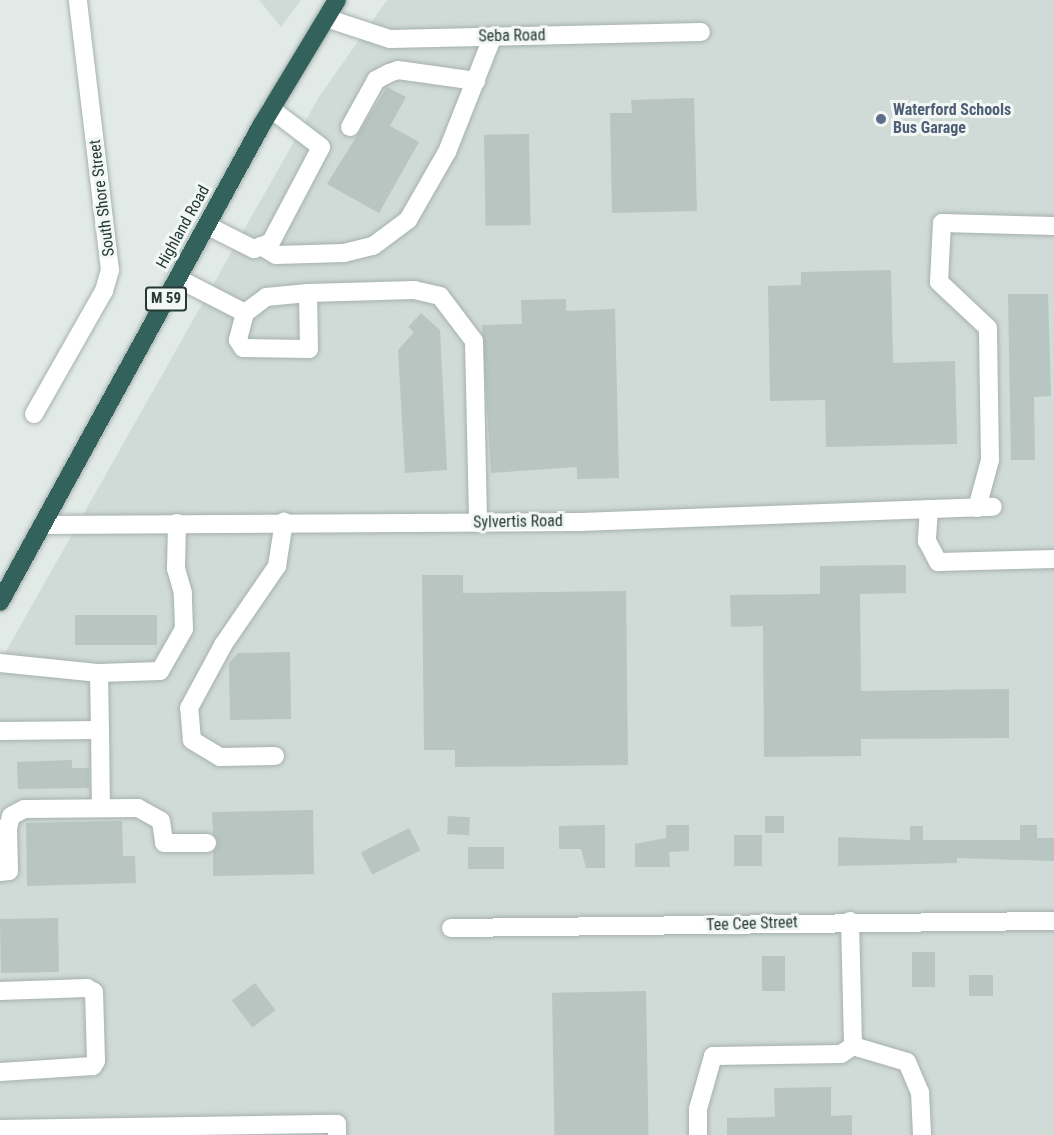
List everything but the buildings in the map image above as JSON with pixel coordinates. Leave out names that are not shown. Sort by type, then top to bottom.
[{"type":"highway","name":"Highland Road","points":[[0,602],[206,225],[337,0]]},
{"type":"street","name":"South Shore Street","points":[[34,414],[104,291],[110,270],[78,0]]},
{"type":"street","name":"Seba Road","points":[[326,18],[403,38],[701,32]]},
{"type":"street","points":[[261,246],[276,255],[344,253],[373,246],[408,219],[447,152],[493,36]]},
{"type":"street","points":[[398,70],[403,38]]},
{"type":"street","points":[[350,127],[376,80],[398,70],[476,81]]},
{"type":"street","points":[[206,225],[254,249],[271,242],[321,147],[272,109]]},
{"type":"street","name":"Sylvertis Road","points":[[43,525],[284,522],[478,523],[985,508],[990,460],[988,328],[939,282],[942,223],[1054,226]]},
{"type":"street","points":[[177,278],[244,313]]},
{"type":"street","points":[[309,293],[309,349],[243,348],[238,340],[244,313],[266,297],[309,293],[414,290],[440,296],[459,316],[474,341],[478,523]]},
{"type":"street","points":[[929,509],[927,541],[938,562],[1054,559]]},
{"type":"street","points":[[275,756],[220,757],[192,740],[189,708],[223,645],[276,566],[284,522]]},
{"type":"street","points":[[0,663],[99,673],[160,671],[184,629],[183,593],[176,568],[177,523]]},
{"type":"street","points":[[99,673],[101,808]]},
{"type":"street","points":[[0,731],[100,730]]},
{"type":"street","points":[[0,872],[9,871],[4,828],[11,816],[24,809],[138,808],[161,821],[164,843],[207,843]]},
{"type":"street","points":[[850,921],[852,1046]]},
{"type":"street","name":"Tee Cee Street","points":[[451,928],[574,930],[850,921],[1054,921]]},
{"type":"street","points":[[0,991],[87,988],[94,992],[96,1061],[93,1066],[0,1072]]},
{"type":"street","points":[[698,1135],[698,1109],[713,1056],[841,1054],[852,1046]]},
{"type":"street","points":[[852,1046],[907,1062],[920,1092],[922,1135]]},
{"type":"street","points":[[0,1129],[337,1124],[337,1135]]},
{"type":"shaded area","points":[[259,0],[301,0],[281,27]]},
{"type":"shaded area","points":[[387,0],[1054,0],[1054,1135],[0,1135],[0,662],[319,97]]},
{"type":"place","name":"Waterford Schools Bus Garage","points":[[881,119]]}]
